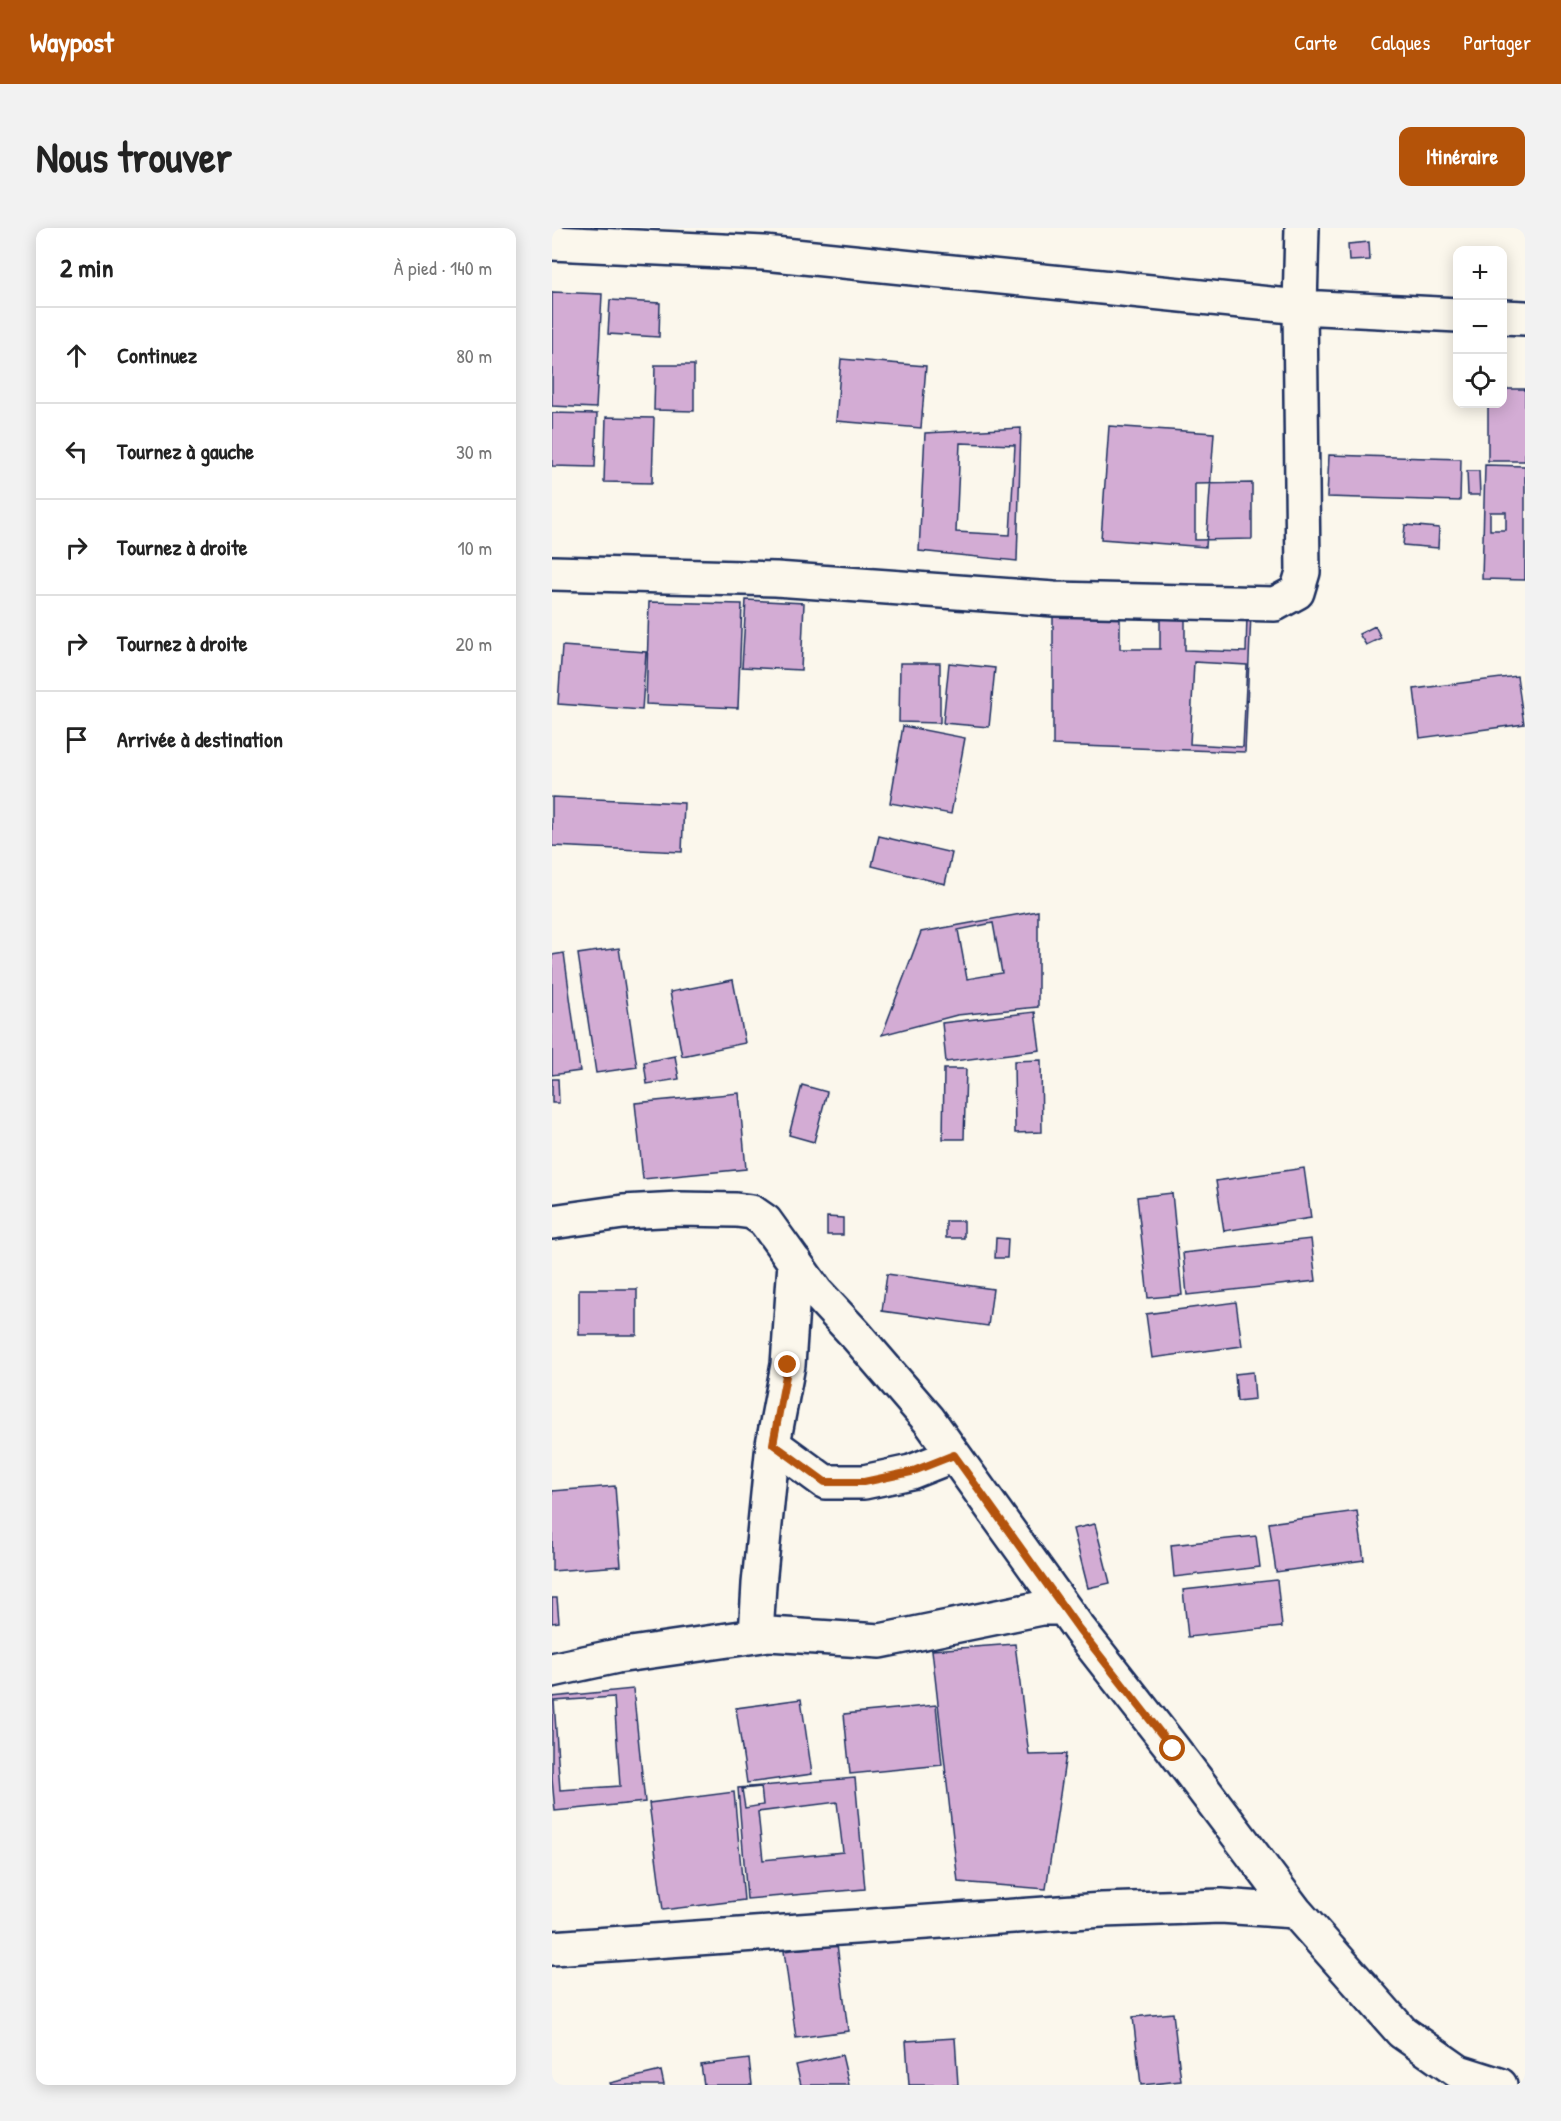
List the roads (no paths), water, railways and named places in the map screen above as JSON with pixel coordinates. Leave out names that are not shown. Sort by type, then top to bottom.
[{"type":"street","points":[[552,573],[776,579],[1054,598],[1275,604],[1297,592],[1303,572],[1300,307],[1302,228]]},
{"type":"street","points":[[552,243],[764,253],[1300,307],[1453,315]]},
{"type":"street","points":[[1507,317],[1525,318]]},
{"type":"street","points":[[552,1222],[623,1212],[679,1209],[736,1209],[752,1212],[765,1221],[816,1292],[929,1420],[1064,1608],[1295,1911],[1402,2032],[1459,2072],[1500,2085]]},
{"type":"street","points":[[756,1636],[773,1444],[788,1365],[795,1262]]},
{"type":"street","points":[[773,1444],[825,1482],[864,1482],[911,1472],[954,1455]]},
{"type":"street","points":[[552,1670],[617,1656],[769,1634],[880,1641],[1042,1608],[1064,1608]]},
{"type":"street","points":[[552,1948],[1102,1910],[1221,1906],[1295,1911]]}]
